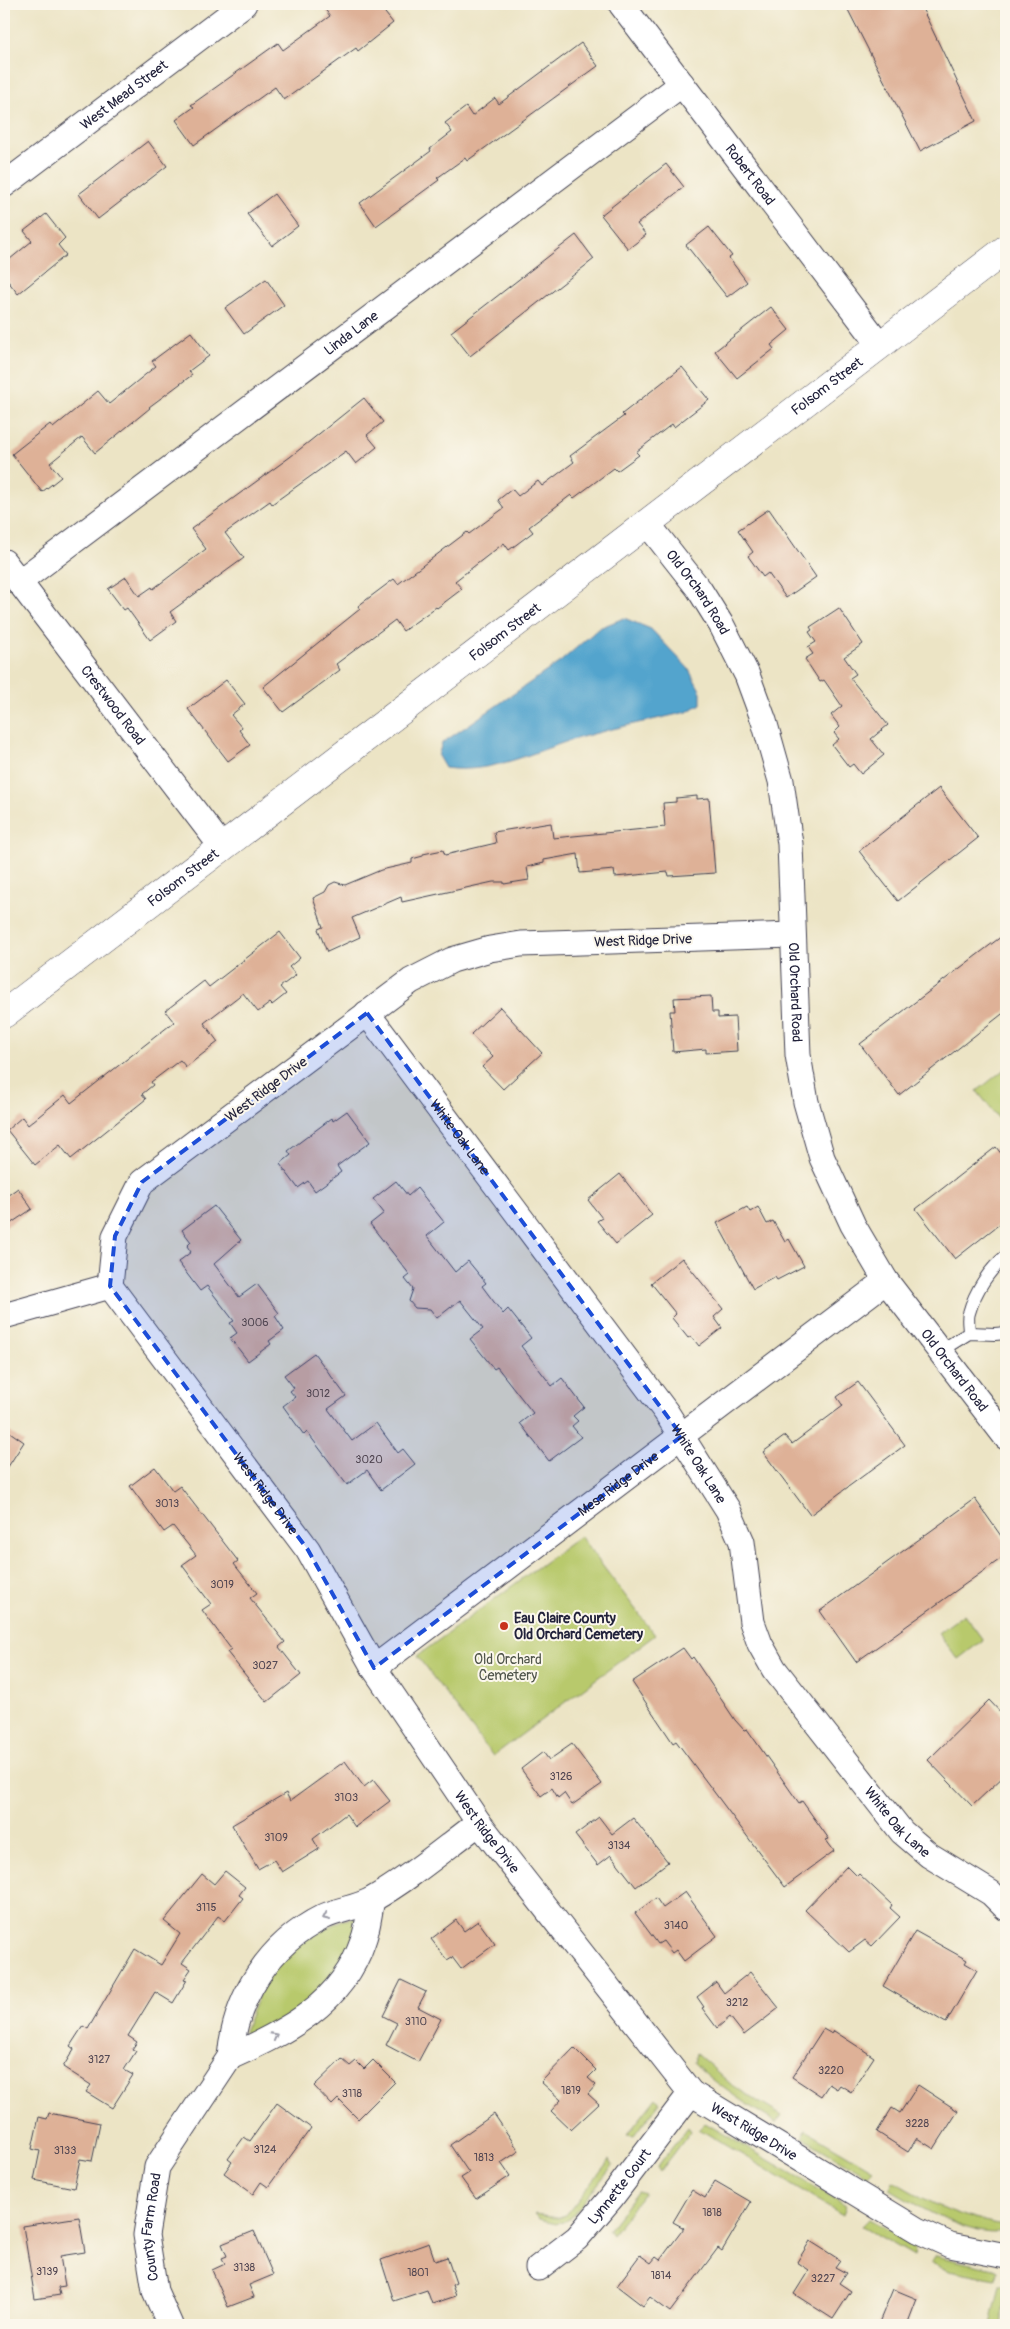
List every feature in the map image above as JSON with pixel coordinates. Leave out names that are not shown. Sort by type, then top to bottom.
[{"type":"street","name":"West Mead Street","points":[[4,185],[244,4]]},
{"type":"street","name":"Robert Road","points":[[621,4],[880,345]]},
{"type":"street","name":"Linda Lane","points":[[19,582],[682,84]]},
{"type":"street","name":"Folsom Street","points":[[4,1014],[1006,249]]},
{"type":"street","name":"Old Orchard Road","points":[[648,523],[699,590],[722,626],[747,675],[764,721],[781,781],[788,835],[798,1054],[806,1102],[822,1158],[853,1225],[886,1281],[1006,1438]]},
{"type":"street","name":"Crestwood Road","points":[[4,562],[222,847]]},
{"type":"street","name":"West Ridge Drive","points":[[792,935],[520,944],[490,949],[452,960],[411,981],[142,1182],[115,1236],[110,1286],[308,1550],[374,1668],[479,1823],[691,2093],[917,2230],[950,2245],[1006,2256]]},
{"type":"street","name":"White Oak Lane","points":[[367,1013],[666,1412],[728,1510],[742,1542],[752,1622],[760,1644],[774,1669],[902,1832],[929,1855],[992,1893],[1006,1908]]},
{"type":"street","name":"Mesa Ridge Drive","points":[[374,1668],[886,1281]]},
{"type":"street","points":[[4,1316],[110,1286]]},
{"type":"street","name":"County Farm Road","points":[[170,2325],[156,2291],[146,2236],[156,2167],[230,2056],[232,2035],[240,2010],[258,1972],[285,1942],[323,1917],[372,1900],[479,1823]]},
{"type":"street","points":[[230,2056],[275,2037],[312,2013],[342,1984],[363,1941],[372,1900]]},
{"type":"street","name":"Lynnette Court","points":[[538,2268],[577,2238],[611,2198],[691,2093]]},
{"type":"lane","points":[[969,1333],[968,1314],[980,1287],[995,1265],[1006,1256]]},
{"type":"lane","points":[[940,1351],[969,1333],[1006,1333]]},
{"type":"highlighted area","points":[[367,1013],[682,1436],[374,1668],[308,1550],[110,1286],[115,1236],[142,1182]]},
{"type":"green space","points":[[1006,1068],[1006,1128],[977,1091]]},
{"type":"green space","name":"Old Orchard Cemetery","points":[[580,1536],[655,1635],[493,1756],[417,1656]]},
{"type":"green space","points":[[964,1614],[983,1640],[958,1659],[938,1633]]},
{"type":"green space","points":[[357,1918],[359,1924],[337,1974],[300,2010],[248,2036],[244,2031],[263,1984],[290,1949],[342,1920]]},
{"type":"green space","points":[[696,2053],[733,2086],[782,2116],[777,2123],[713,2080],[694,2063]]},
{"type":"green space","points":[[656,2098],[660,2102],[634,2136],[627,2135]]},
{"type":"green space","points":[[705,2123],[846,2205],[843,2215],[699,2129]]},
{"type":"green space","points":[[688,2127],[691,2131],[660,2172],[657,2167]]},
{"type":"green space","points":[[806,2130],[873,2170],[867,2176],[803,2138]]},
{"type":"green space","points":[[610,2159],[613,2165],[570,2219],[556,2223],[539,2219],[535,2214],[559,2217],[566,2215]]},
{"type":"green space","points":[[893,2181],[921,2197],[961,2215],[1006,2225],[1005,2232],[977,2231],[946,2220],[890,2190]]},
{"type":"green space","points":[[638,2191],[644,2193],[612,2235],[608,2230]]},
{"type":"green space","points":[[869,2219],[915,2245],[914,2256],[862,2226]]},
{"type":"green space","points":[[936,2256],[993,2269],[997,2271],[996,2279],[949,2270],[931,2263]]},
{"type":"green space","points":[[1000,2285],[1006,2285],[1001,2325],[991,2325]]},
{"type":"water","points":[[624,618],[651,629],[688,668],[701,692],[701,704],[687,712],[582,737],[515,760],[480,768],[445,768],[438,756],[442,743],[560,662],[599,628]]},
{"type":"building","points":[[321,4],[378,4],[393,23],[358,51],[356,48],[284,100],[275,87],[194,145],[176,120],[194,107],[191,105],[278,43],[283,50],[330,16]]},
{"type":"building","points":[[845,4],[920,4],[976,121],[920,151]]},
{"type":"building","points":[[581,43],[598,66],[467,161],[465,158],[437,178],[439,180],[376,226],[360,203],[431,151],[430,149],[452,132],[445,123],[466,107],[472,116],[495,98],[499,104]]},
{"type":"building","points":[[148,141],[167,166],[98,219],[79,194]]},
{"type":"building","points":[[666,164],[684,187],[637,224],[646,235],[628,249],[601,215]]},
{"type":"building","points":[[274,194],[298,226],[272,246],[247,214]]},
{"type":"building","points":[[46,214],[65,238],[58,245],[66,255],[18,294],[4,276],[4,264],[32,241],[24,231]]},
{"type":"building","points":[[709,227],[732,256],[729,258],[747,282],[727,297],[686,245]]},
{"type":"building","points":[[576,235],[594,259],[470,356],[451,332]]},
{"type":"building","points":[[266,279],[284,305],[244,334],[225,308]]},
{"type":"building","points":[[771,307],[789,330],[771,345],[774,349],[737,378],[715,351]]},
{"type":"building","points":[[191,332],[209,356],[189,371],[192,375],[149,407],[95,453],[82,437],[50,463],[61,477],[42,492],[12,454],[50,424],[53,428],[98,391],[109,404],[156,366],[152,361]]},
{"type":"building","points":[[682,367],[709,400],[674,427],[672,424],[636,452],[639,455],[617,471],[614,468],[574,498],[571,495],[529,527],[533,532],[509,550],[504,543],[455,581],[462,589],[437,608],[403,631],[395,620],[336,664],[340,670],[283,712],[263,687],[360,609],[358,606],[394,579],[398,584],[467,532],[469,534],[504,508],[498,500],[512,489],[518,496],[538,481],[542,486],[574,462],[570,456],[624,416],[622,414]]},
{"type":"building","points":[[364,398],[383,422],[367,435],[377,447],[356,464],[346,451],[272,504],[270,501],[225,533],[244,558],[170,612],[176,621],[150,640],[127,608],[124,610],[108,589],[126,577],[139,596],[152,587],[153,589],[206,549],[191,529],[290,457]]},
{"type":"building","points":[[769,509],[816,577],[786,598],[768,573],[763,577],[748,556],[753,552],[738,530]]},
{"type":"building","points":[[839,608],[863,644],[844,657],[856,674],[850,678],[888,725],[871,739],[884,755],[861,774],[853,764],[849,767],[832,745],[839,739],[834,733],[840,727],[831,715],[842,706],[824,680],[820,682],[805,659],[813,654],[808,647],[816,642],[809,632],[812,630],[810,627]]},
{"type":"building","points":[[226,680],[245,704],[231,715],[242,728],[239,730],[250,745],[228,761],[188,709]]},
{"type":"building","points":[[939,788],[978,838],[898,901],[859,851]]},
{"type":"building","points":[[697,796],[697,799],[709,798],[715,873],[669,876],[668,872],[615,877],[614,870],[580,873],[578,854],[544,860],[544,863],[527,867],[529,880],[504,884],[504,882],[493,882],[402,902],[401,897],[352,918],[360,937],[327,952],[318,929],[323,927],[313,898],[325,892],[329,885],[335,882],[345,885],[381,870],[412,863],[412,859],[423,856],[423,854],[443,850],[445,855],[496,843],[494,832],[551,823],[553,838],[665,827],[663,803],[676,802],[676,798]]},
{"type":"building","points":[[280,932],[300,958],[289,967],[296,975],[280,987],[286,994],[272,1005],[270,1003],[258,1012],[243,993],[204,1023],[218,1042],[186,1067],[180,1060],[151,1082],[153,1085],[142,1094],[146,1099],[71,1159],[60,1145],[35,1165],[7,1130],[22,1117],[28,1125],[65,1095],[71,1103],[174,1022],[165,1011],[204,981],[209,987]]},
{"type":"building","points":[[1006,933],[1006,1011],[899,1095],[860,1044]]},
{"type":"building","points":[[711,996],[712,1012],[718,1012],[718,1018],[735,1017],[737,1051],[706,1053],[706,1049],[673,1052],[670,1011],[675,1011],[674,998]]},
{"type":"building","points":[[500,1007],[542,1053],[503,1089],[482,1067],[493,1057],[471,1034]]},
{"type":"building","points":[[347,1111],[370,1142],[337,1166],[341,1172],[315,1191],[308,1181],[298,1188],[280,1164],[291,1155],[288,1151],[332,1118],[333,1121]]},
{"type":"building","points":[[996,1147],[1006,1160],[1006,1219],[955,1259],[916,1209]]},
{"type":"building","points":[[620,1174],[652,1215],[616,1244],[597,1221],[602,1218],[588,1200]]},
{"type":"building","points":[[396,1181],[408,1196],[417,1188],[444,1222],[427,1236],[455,1272],[468,1261],[486,1283],[482,1286],[503,1314],[508,1309],[531,1338],[521,1346],[552,1386],[562,1378],[584,1407],[573,1416],[578,1421],[572,1426],[581,1437],[549,1461],[520,1423],[533,1413],[497,1367],[494,1369],[470,1339],[483,1329],[460,1300],[437,1318],[430,1309],[415,1308],[409,1301],[413,1289],[405,1279],[410,1275],[370,1224],[384,1213],[373,1199]]},
{"type":"building","points":[[18,1188],[32,1209],[4,1228],[4,1198]]},
{"type":"building","points":[[214,1206],[241,1240],[214,1264],[239,1297],[257,1284],[279,1313],[275,1316],[284,1330],[269,1341],[271,1344],[248,1361],[230,1338],[237,1333],[230,1323],[234,1321],[207,1286],[200,1291],[178,1262],[191,1252],[187,1246],[191,1242],[182,1230]]},
{"type":"building","points":[[747,1207],[750,1212],[758,1207],[767,1224],[773,1221],[785,1242],[789,1239],[804,1266],[777,1280],[775,1277],[753,1289],[717,1223]]},
{"type":"building","points":[[682,1258],[723,1309],[714,1317],[722,1328],[699,1346],[691,1336],[688,1338],[672,1318],[676,1314],[651,1283]]},
{"type":"building","points":[[314,1353],[346,1396],[328,1409],[352,1441],[376,1423],[398,1453],[403,1449],[415,1464],[381,1490],[367,1470],[347,1485],[307,1432],[304,1435],[283,1406],[295,1397],[290,1391],[294,1388],[284,1375]]},
{"type":"building","points":[[858,1382],[905,1445],[810,1515],[763,1452],[785,1436],[792,1444],[843,1406],[837,1397]]},
{"type":"building","points":[[4,1428],[24,1442],[4,1473]]},
{"type":"building","points":[[155,1467],[173,1491],[180,1486],[238,1561],[234,1564],[257,1593],[250,1598],[285,1642],[279,1647],[301,1675],[267,1702],[227,1652],[231,1649],[202,1610],[211,1604],[182,1565],[196,1555],[173,1526],[164,1532],[130,1486]]},
{"type":"building","points":[[975,1499],[1006,1543],[1006,1555],[856,1662],[820,1611]]},
{"type":"building","points":[[683,1648],[691,1659],[693,1657],[735,1720],[744,1730],[747,1729],[799,1803],[802,1801],[829,1839],[826,1840],[834,1851],[785,1887],[676,1741],[673,1743],[632,1682]]},
{"type":"building","points":[[989,1700],[1006,1718],[1006,1774],[972,1806],[928,1760]]},
{"type":"building","points":[[572,1744],[602,1784],[572,1805],[564,1793],[558,1798],[552,1788],[541,1796],[521,1769],[543,1752],[549,1760]]},
{"type":"building","points":[[345,1761],[364,1787],[373,1780],[390,1801],[355,1827],[346,1814],[313,1839],[319,1849],[282,1872],[274,1860],[258,1869],[232,1825],[286,1793],[290,1801]]},
{"type":"building","points":[[599,1817],[612,1834],[633,1818],[668,1862],[636,1887],[611,1855],[598,1865],[575,1835]]},
{"type":"building","points":[[847,1866],[857,1876],[859,1874],[892,1905],[890,1908],[900,1917],[872,1946],[865,1940],[849,1952],[805,1910]]},
{"type":"building","points":[[225,1871],[245,1887],[239,1895],[243,1898],[225,1921],[218,1916],[182,1963],[191,1969],[184,1979],[187,1980],[173,2003],[155,1992],[128,2036],[137,2042],[132,2049],[136,2051],[124,2070],[133,2075],[112,2108],[86,2092],[91,2085],[63,2067],[74,2049],[70,2046],[83,2026],[88,2029],[135,1949],[161,1965],[180,1934],[164,1921],[202,1874],[214,1884]]},
{"type":"building","points":[[685,1892],[717,1936],[684,1961],[676,1950],[672,1953],[663,1941],[658,1944],[635,1913],[656,1898],[663,1908]]},
{"type":"building","points":[[456,1920],[464,1931],[478,1921],[495,1944],[461,1969],[452,1957],[447,1960],[431,1939]]},
{"type":"building","points":[[915,1931],[967,1960],[965,1963],[977,1970],[946,2023],[883,1986]]},
{"type":"building","points":[[750,1972],[779,2008],[744,2035],[730,2017],[717,2028],[702,2008],[704,2007],[697,1997],[716,1982],[724,1993]]},
{"type":"building","points":[[401,1980],[426,1992],[418,2007],[441,2019],[418,2062],[386,2045],[397,2023],[383,2016]]},
{"type":"building","points":[[823,2029],[832,2034],[834,2031],[874,2057],[851,2092],[840,2085],[837,2089],[829,2084],[821,2096],[792,2077]]},
{"type":"building","points":[[574,2048],[596,2070],[588,2078],[596,2085],[588,2094],[599,2104],[571,2130],[551,2111],[561,2100],[541,2082]]},
{"type":"building","points":[[342,2059],[350,2066],[356,2061],[364,2069],[373,2060],[395,2082],[358,2119],[338,2099],[332,2105],[314,2086]]},
{"type":"building","points":[[918,2085],[958,2111],[934,2149],[917,2138],[908,2152],[877,2132],[892,2108],[900,2113]]},
{"type":"building","points":[[277,2103],[311,2128],[268,2187],[261,2182],[253,2194],[224,2173],[232,2162],[228,2159],[244,2137],[250,2141]]},
{"type":"building","points":[[49,2113],[100,2123],[92,2161],[80,2159],[74,2188],[34,2180],[40,2151],[32,2149],[39,2117],[47,2119]]},
{"type":"building","points":[[494,2114],[519,2151],[501,2163],[510,2176],[476,2199],[461,2178],[469,2173],[450,2145]]},
{"type":"building","points":[[715,2181],[751,2202],[722,2251],[718,2248],[670,2312],[650,2297],[643,2306],[617,2286],[640,2255],[651,2263],[656,2257],[660,2260],[684,2228],[673,2222],[692,2190],[705,2198]]},
{"type":"building","points":[[79,2217],[85,2252],[60,2256],[65,2286],[58,2287],[60,2295],[35,2299],[23,2226]]},
{"type":"building","points":[[254,2231],[273,2275],[249,2285],[254,2297],[228,2307],[212,2270],[225,2264],[222,2258],[227,2256],[222,2244]]},
{"type":"building","points":[[810,2241],[840,2260],[835,2267],[846,2273],[839,2283],[851,2291],[833,2319],[794,2294],[809,2270],[797,2262]]},
{"type":"building","points":[[429,2243],[435,2261],[447,2257],[456,2283],[452,2285],[456,2296],[432,2304],[427,2290],[394,2301],[381,2260]]},
{"type":"building","points":[[893,2289],[917,2299],[907,2325],[878,2325]]},
{"type":"place","name":"Eau Claire County Old Orchard Cemetery","points":[[504,1626]]}]
